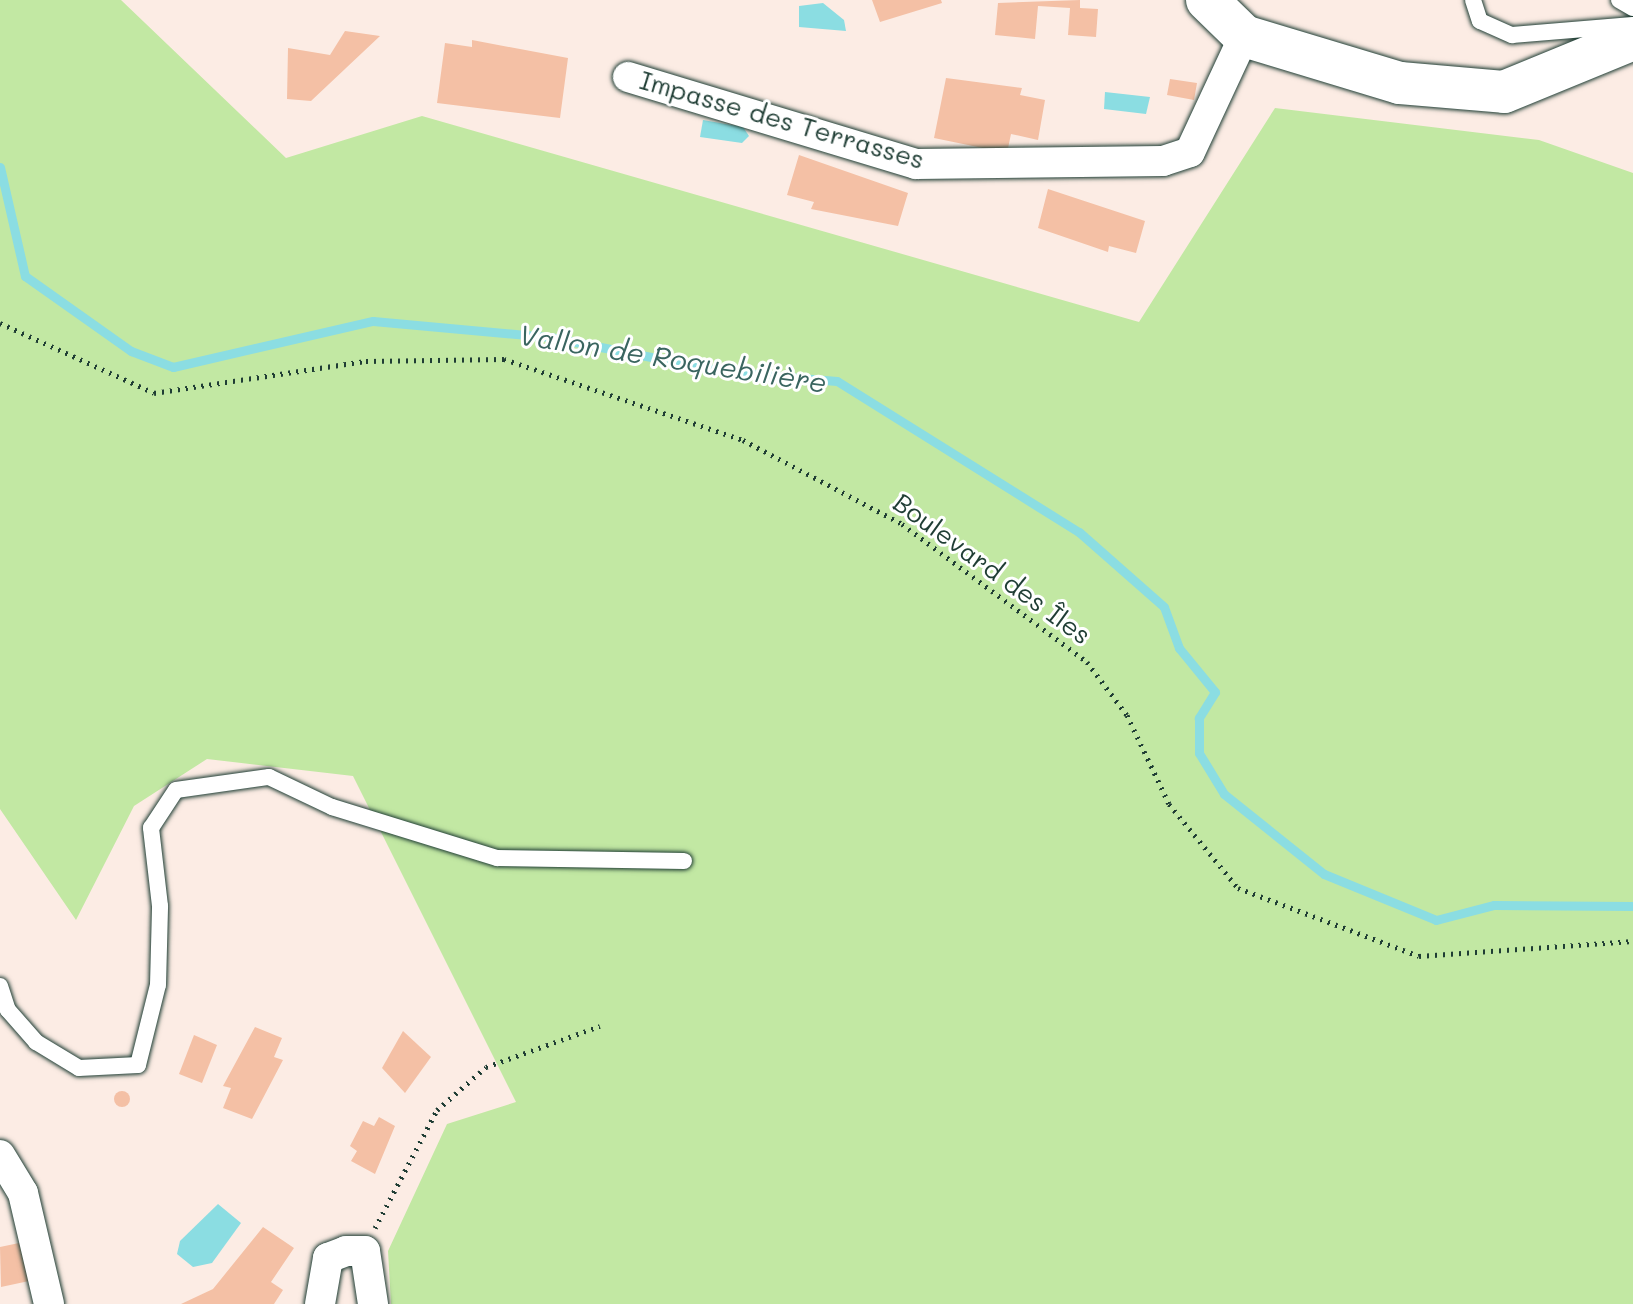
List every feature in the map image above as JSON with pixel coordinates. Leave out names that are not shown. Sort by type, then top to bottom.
[{"type":"main road","points":[[1207,0],[1244,36],[1400,83],[1504,92],[1633,39]]},
{"type":"street","name":"Impasse des Terrasses","points":[[628,77],[916,164],[1163,161],[1190,152],[1244,36]]},
{"type":"street","points":[[0,1155],[23,1193],[49,1304]]},
{"type":"street","points":[[320,1304],[328,1258],[365,1251],[373,1304]]},
{"type":"lane","points":[[1473,0],[1480,21],[1512,35],[1633,25]]},
{"type":"lane","points":[[1619,0],[1633,8]]},
{"type":"lane","points":[[0,986],[8,1010],[36,1042],[79,1068],[138,1065],[158,985],[160,906],[151,828],[176,790],[269,777],[332,807],[497,858],[684,861]]},
{"type":"path","name":"Boulevard des Îles","points":[[0,323],[154,393],[366,361],[504,359],[743,440],[902,524],[1087,662],[1127,715],[1169,804],[1238,888],[1419,956],[1633,941]]},
{"type":"path","points":[[365,1251],[437,1110],[486,1067],[600,1026]]},
{"type":"green space","points":[[0,0],[121,0],[286,158],[422,116],[1139,322],[1275,108],[1539,140],[1633,173],[1633,1304],[391,1304],[388,1251],[447,1124],[516,1102],[353,776],[207,759],[134,806],[76,920],[0,809]]},
{"type":"water","points":[[823,3],[844,20],[846,31],[799,27],[799,6]]},
{"type":"water","points":[[1105,92],[1150,97],[1146,114],[1104,109]]},
{"type":"water","points":[[703,120],[743,127],[749,136],[742,143],[700,137]]},
{"type":"water","points":[[218,1204],[241,1223],[212,1263],[193,1267],[177,1254],[180,1241]]},
{"type":"building","points":[[872,0],[941,0],[942,3],[880,22]]},
{"type":"building","points":[[1080,0],[1080,8],[1098,9],[1096,37],[1068,35],[1070,8],[1038,6],[1035,39],[995,35],[998,3]]},
{"type":"building","points":[[345,31],[380,36],[311,101],[287,99],[288,48],[330,55]]},
{"type":"building","points":[[472,40],[568,58],[560,118],[437,103],[445,43],[472,47]]},
{"type":"building","points":[[946,78],[1022,88],[1020,95],[1045,100],[1038,140],[1011,134],[1007,153],[934,138]]},
{"type":"building","points":[[1170,79],[1197,83],[1194,100],[1167,95]]},
{"type":"building","points":[[799,155],[908,193],[898,226],[811,209],[814,202],[787,195]]},
{"type":"building","points":[[1048,189],[1145,221],[1136,253],[1109,246],[1108,252],[1038,228]]},
{"type":"building","points":[[255,1027],[282,1038],[274,1057],[283,1060],[252,1119],[223,1108],[231,1088],[223,1086]]},
{"type":"building","points":[[403,1031],[431,1057],[405,1093],[382,1068]]},
{"type":"building","points":[[194,1035],[217,1045],[202,1083],[179,1074]]},
{"type":"building","points":[[119,1091],[125,1091],[130,1099],[128,1105],[119,1107],[114,1102],[114,1096]]},
{"type":"building","points":[[379,1117],[395,1126],[375,1174],[351,1161],[357,1151],[350,1146],[363,1121],[374,1126]]},
{"type":"building","points":[[263,1227],[294,1248],[271,1282],[283,1290],[274,1304],[181,1304],[213,1289]]},
{"type":"building","points":[[19,1243],[29,1281],[1,1287],[0,1247]]},
{"type":"waterway","name":"Vallon de Roquebilière","points":[[0,167],[25,276],[131,351],[173,367],[373,321],[550,337],[726,372],[837,381],[1079,532],[1164,607],[1179,648],[1215,692],[1199,718],[1199,753],[1224,794],[1324,874],[1436,920],[1494,905],[1633,906]]}]
